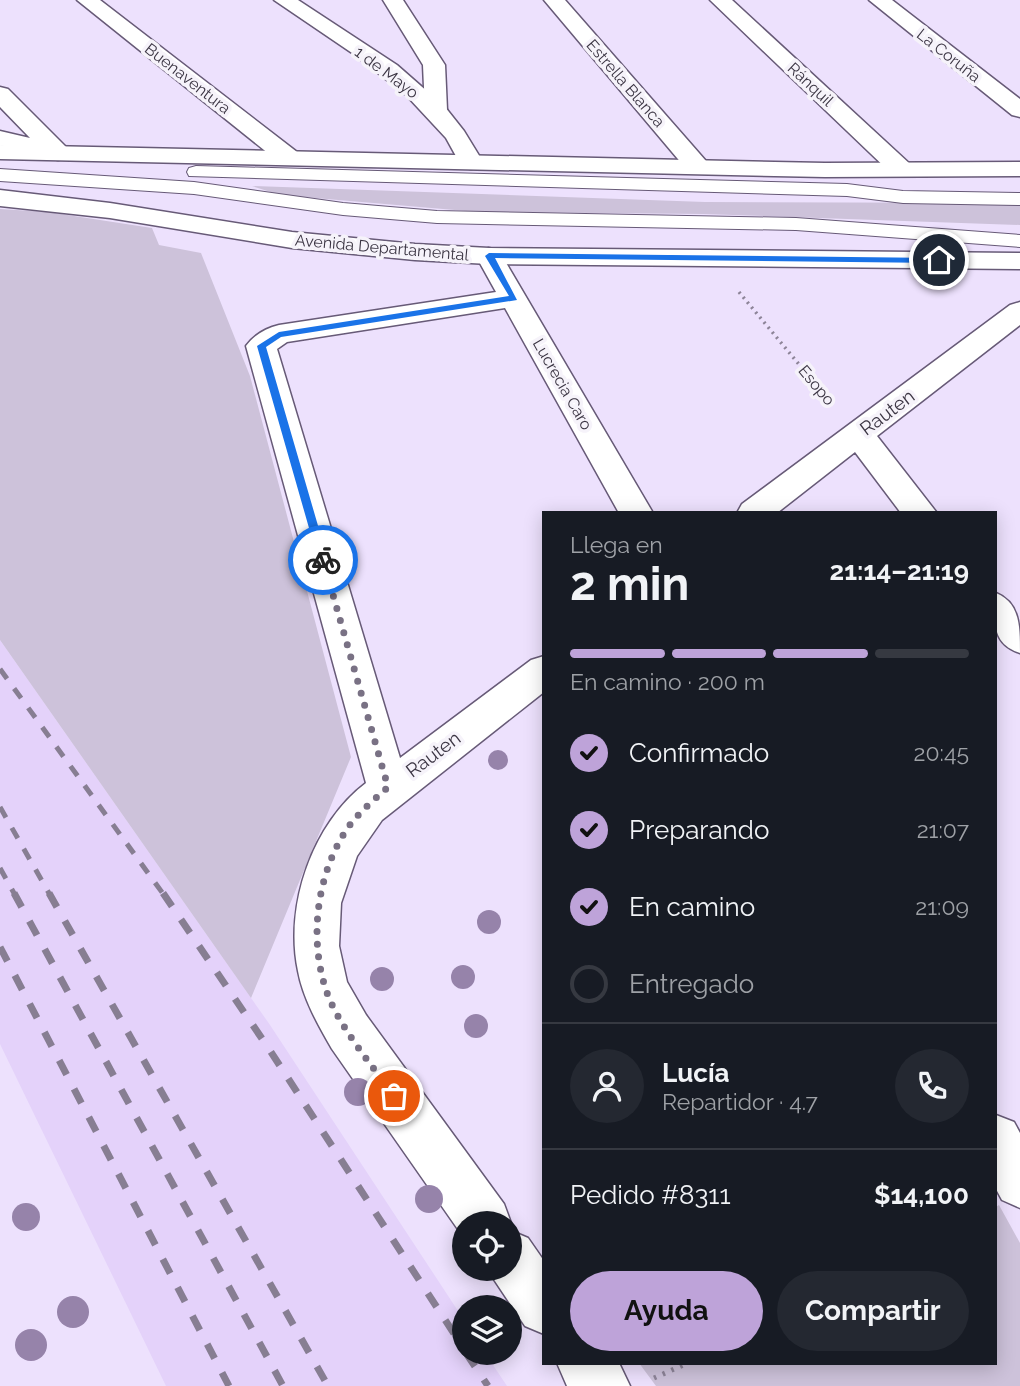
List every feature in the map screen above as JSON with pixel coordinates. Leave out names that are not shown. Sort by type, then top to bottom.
[{"type":"street","name":"Buenaventura","points":[[87,0],[288,157]]},
{"type":"street","name":"1 de Mayo","points":[[284,0],[406,84],[436,110],[462,142],[471,162]]},
{"type":"street","points":[[393,0],[434,65],[436,110]]},
{"type":"street","name":"Estrella Blanca","points":[[554,0],[697,166]]},
{"type":"street","name":"Ránquil","points":[[720,0],[901,169]]},
{"type":"street","name":"La Coruña","points":[[879,0],[1020,110]]},
{"type":"street","points":[[0,94],[58,153]]},
{"type":"street","points":[[0,138],[58,153]]},
{"type":"street","points":[[0,152],[697,166],[1020,169]]},
{"type":"street","name":"Avenida Departamental","points":[[0,198],[111,209],[292,240],[489,256],[1019,259]]},
{"type":"street","name":"Lucrecia Caro","points":[[489,256],[635,511]]},
{"type":"street","points":[[388,787],[261,346],[279,334],[514,298]]},
{"type":"street","name":"Rauten","points":[[757,511],[858,434],[1017,320]]},
{"type":"street","points":[[858,434],[918,511]]},
{"type":"street","points":[[997,608],[1020,638]]},
{"type":"street","name":"Rauten","points":[[476,1211],[349,1032],[330,1000],[320,968],[316,938],[319,908],[333,855],[347,829],[367,807],[388,787],[542,672]]},
{"type":"street","points":[[997,1142],[1020,1182]]},
{"type":"street","points":[[522,1276],[542,1304]]},
{"type":"street","points":[[589,1365],[623,1384]]},
{"type":"lane","points":[[0,166],[847,190],[902,197],[1020,199]]},
{"type":"lane","points":[[0,175],[194,188],[343,209],[437,217],[796,223],[932,236],[1019,259]]},
{"type":"path","name":"Esopo","points":[[711,258],[858,434]]},
{"type":"path","points":[[623,1384],[682,1365]]},
{"type":"shaded area","points":[[252,186],[705,202],[1020,203],[1020,225],[703,214],[478,212],[280,195]]},
{"type":"shaded area","points":[[0,209],[48,212],[152,228],[159,245],[201,253],[250,376],[351,757],[251,998],[0,640]]},
{"type":"shaded area","points":[[0,640],[270,1025],[452,1302],[452,1365],[493,1365],[507,1386],[166,1386],[0,1044]]},
{"type":"shaded area","points":[[999,1205],[1020,1243],[1020,1386],[656,1386],[640,1365],[997,1365]]},
{"type":"railway","points":[[0,669],[164,895]]},
{"type":"railway","points":[[0,807],[50,895]]},
{"type":"railway","points":[[0,868],[15,895]]},
{"type":"railway","points":[[14,893],[283,1386]]},
{"type":"railway","points":[[49,893],[328,1386]]},
{"type":"railway","points":[[163,893],[269,1049],[452,1331]]},
{"type":"railway","points":[[0,947],[229,1386]]},
{"type":"railway","points":[[474,1365],[488,1386]]},
{"type":"way so far","points":[[323,560],[388,787],[347,829],[333,855],[324,881],[316,938],[320,968],[330,1000],[394,1096]]},
{"type":"route","points":[[323,560],[261,346],[279,334],[514,298],[489,256],[939,260]]}]
